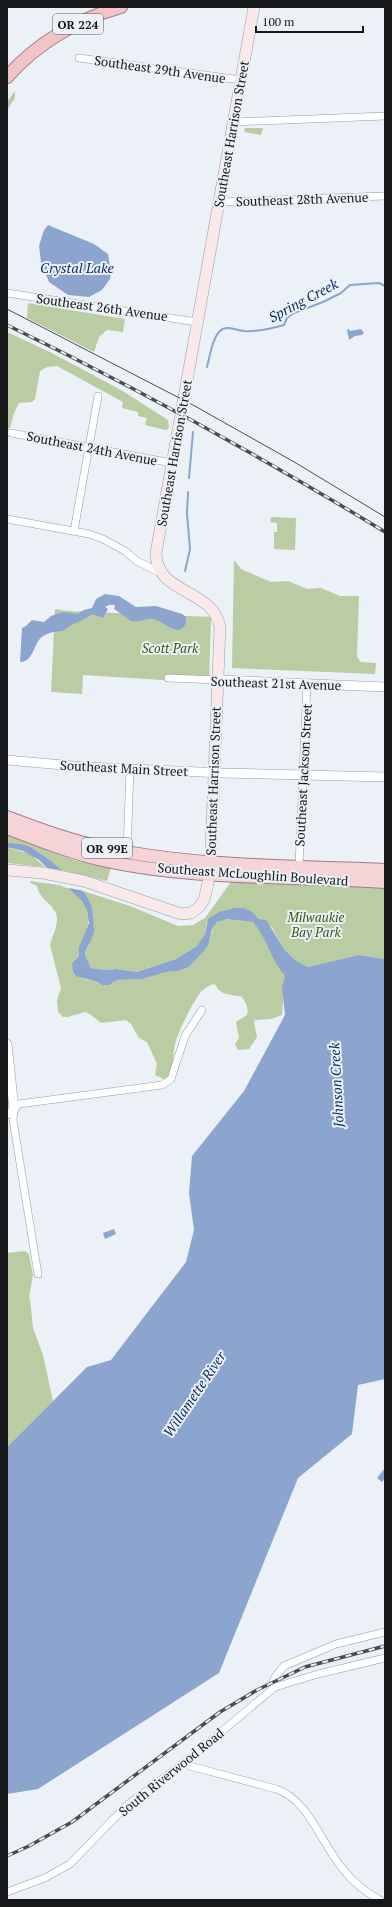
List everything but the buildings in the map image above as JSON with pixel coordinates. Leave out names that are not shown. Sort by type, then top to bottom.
[{"type":"highway","name":"OR 224","points":[[7,77],[24,60],[52,38],[82,21],[121,7]]},
{"type":"main road","name":"Southeast Harrison Street","points":[[7,870],[43,873],[98,886],[167,910],[185,914],[195,911],[204,900],[210,862],[220,630],[217,617],[205,602],[170,583],[161,573],[157,564],[156,554],[254,7]]},
{"type":"main road","name":"Southeast McLoughlin Boulevard","points":[[7,817],[82,843],[127,852],[210,862],[385,870]]},
{"type":"main road","name":"Southeast McLoughlin Boulevard","points":[[7,828],[53,845],[102,860],[146,867],[209,874],[385,882]]},
{"type":"street","name":"Southeast 29th Avenue","points":[[79,58],[241,80]]},
{"type":"street","points":[[234,122],[385,116]]},
{"type":"street","name":"Southeast 28th Avenue","points":[[219,202],[385,196]]},
{"type":"street","name":"Southeast 26th Avenue","points":[[7,293],[197,322]]},
{"type":"street","points":[[74,531],[98,396]]},
{"type":"street","name":"Southeast 24th Avenue","points":[[11,433],[172,463]]},
{"type":"street","points":[[7,519],[74,531],[103,539],[125,551],[137,561],[161,573]]},
{"type":"street","name":"Southeast 21st Avenue","points":[[168,678],[385,686]]},
{"type":"street","name":"Southeast Jackson Street","points":[[299,866],[307,683]]},
{"type":"street","name":"Southeast Main Street","points":[[7,760],[130,769],[214,773],[385,777]]},
{"type":"street","points":[[127,852],[130,769]]},
{"type":"street","points":[[10,1112],[19,1104],[162,1085],[171,1079],[185,1036],[202,1010]]},
{"type":"street","points":[[7,1044],[10,1112],[13,1120],[38,1274]]},
{"type":"street","points":[[275,1687],[273,1682],[275,1677],[284,1666],[336,1644],[385,1632]]},
{"type":"street","name":"South Riverwood Road","points":[[7,1892],[45,1878],[70,1864],[126,1806],[185,1762],[275,1687],[318,1674],[385,1658]]},
{"type":"street","points":[[185,1762],[190,1766],[276,1789],[289,1794],[303,1809],[341,1867],[359,1885],[380,1900]]},
{"type":"green space","points":[[15,91],[15,98],[7,110],[7,102]]},
{"type":"green space","points":[[245,128],[263,128],[261,135],[244,132]]},
{"type":"green space","points":[[28,303],[125,319],[123,332],[107,330],[99,337],[94,352],[27,318]]},
{"type":"green space","points":[[7,332],[52,353],[121,390],[168,420],[169,428],[166,430],[145,425],[147,418],[138,416],[138,412],[122,408],[123,402],[57,366],[47,367],[40,371],[35,399],[32,402],[19,403],[14,413],[10,428],[7,428]]},
{"type":"green space","points":[[271,517],[296,518],[295,550],[274,549],[274,532],[277,532],[277,523],[270,522]]},
{"type":"green space","points":[[234,560],[241,569],[271,582],[288,581],[307,589],[321,588],[340,596],[359,596],[357,657],[361,662],[376,663],[375,674],[232,668]]},
{"type":"green space","name":"Scott Park","points":[[55,609],[67,611],[211,617],[209,683],[83,675],[82,694],[51,692]]},
{"type":"green space","points":[[7,835],[74,860],[111,868],[107,881],[62,870],[36,850],[7,843]]},
{"type":"green space","points":[[7,847],[30,854],[45,867],[7,863]]},
{"type":"green space","name":"Milwaukie Bay Park","points":[[31,881],[68,888],[76,894],[83,903],[86,908],[88,924],[80,947],[79,956],[73,962],[73,972],[80,977],[102,985],[113,983],[116,980],[143,979],[189,967],[204,951],[216,923],[226,919],[253,922],[256,925],[254,920],[223,913],[207,921],[205,934],[202,940],[197,946],[176,959],[135,972],[116,969],[106,970],[91,968],[85,955],[94,931],[90,901],[83,891],[130,906],[178,926],[193,925],[205,918],[231,882],[385,888],[385,959],[358,955],[308,967],[295,960],[285,950],[271,926],[261,931],[285,976],[282,1015],[271,1019],[255,1020],[254,1023],[257,1037],[249,1049],[238,1050],[235,1044],[239,1038],[236,1022],[247,1015],[248,1010],[246,1003],[242,997],[223,993],[216,985],[213,984],[201,992],[189,1012],[175,1044],[171,1069],[166,1080],[155,1075],[157,1064],[147,1042],[139,1038],[131,1024],[126,1020],[101,1023],[85,1012],[63,1017],[58,1012],[57,1000],[61,988],[50,945],[56,927],[57,916],[52,907],[41,896],[37,886],[30,883]]},
{"type":"green space","points":[[25,1251],[29,1254],[33,1275],[29,1297],[33,1328],[43,1355],[53,1401],[7,1447],[7,1253]]},
{"type":"water","name":"Crystal Lake","points":[[48,225],[94,244],[108,254],[111,273],[110,279],[102,290],[89,297],[68,295],[49,282],[41,262],[39,246],[44,230]]},
{"type":"water","points":[[349,329],[350,331],[361,329],[364,333],[349,340],[347,330]]},
{"type":"water","points":[[105,594],[119,596],[136,607],[156,606],[182,614],[186,617],[186,623],[183,628],[179,630],[171,628],[153,619],[131,621],[114,609],[115,605],[109,605],[105,607],[108,609],[103,618],[92,614],[63,631],[45,635],[38,641],[29,658],[20,662],[22,628],[32,620],[44,622],[51,616],[63,612],[77,614],[92,608],[96,599]]},
{"type":"water","points":[[7,843],[25,845],[32,848],[62,870],[80,887],[86,895],[92,908],[94,929],[93,936],[85,955],[91,968],[106,970],[116,969],[136,972],[176,959],[197,946],[205,934],[208,919],[219,912],[235,908],[243,908],[251,911],[259,919],[266,920],[285,950],[295,960],[308,967],[358,955],[385,959],[385,1379],[358,1385],[352,1434],[298,1478],[219,1673],[38,1789],[7,1794],[7,1447],[87,1367],[111,1360],[186,1262],[194,1230],[189,1193],[192,1156],[244,1091],[285,1015],[282,988],[285,976],[276,963],[258,928],[253,922],[227,919],[217,922],[213,927],[208,945],[189,967],[143,979],[117,980],[109,985],[102,985],[76,976],[73,972],[72,963],[79,956],[79,947],[89,923],[87,911],[82,901],[39,860],[23,851],[7,847]]},
{"type":"water","points":[[114,1229],[116,1234],[105,1239],[103,1233]]},
{"type":"water","points":[[385,1468],[385,1478],[382,1482],[377,1478]]},
{"type":"pier","points":[[42,867],[66,871],[85,891],[63,887]]},
{"type":"waterway","name":"Spring Creek","points":[[207,367],[215,338],[222,329],[228,328],[254,331],[284,325],[287,318],[294,313],[323,302],[341,293],[350,285],[379,283],[385,286]]},
{"type":"waterway","name":"Spring Creek","points":[[189,478],[193,432]]},
{"type":"waterway","name":"Spring Creek","points":[[185,571],[190,549],[187,514],[188,492]]},
{"type":"tram line","points":[[7,309],[193,405],[296,463],[385,517]]},
{"type":"railway","points":[[7,325],[104,373],[199,424],[385,532]]},
{"type":"railway","points":[[7,1856],[29,1846],[72,1822],[220,1712],[257,1690],[305,1667],[385,1646]]},
{"type":"water label","name":"Johnson Creek","points":[[336,1085]]},
{"type":"water label","name":"Willamette River","points":[[194,1394]]}]
